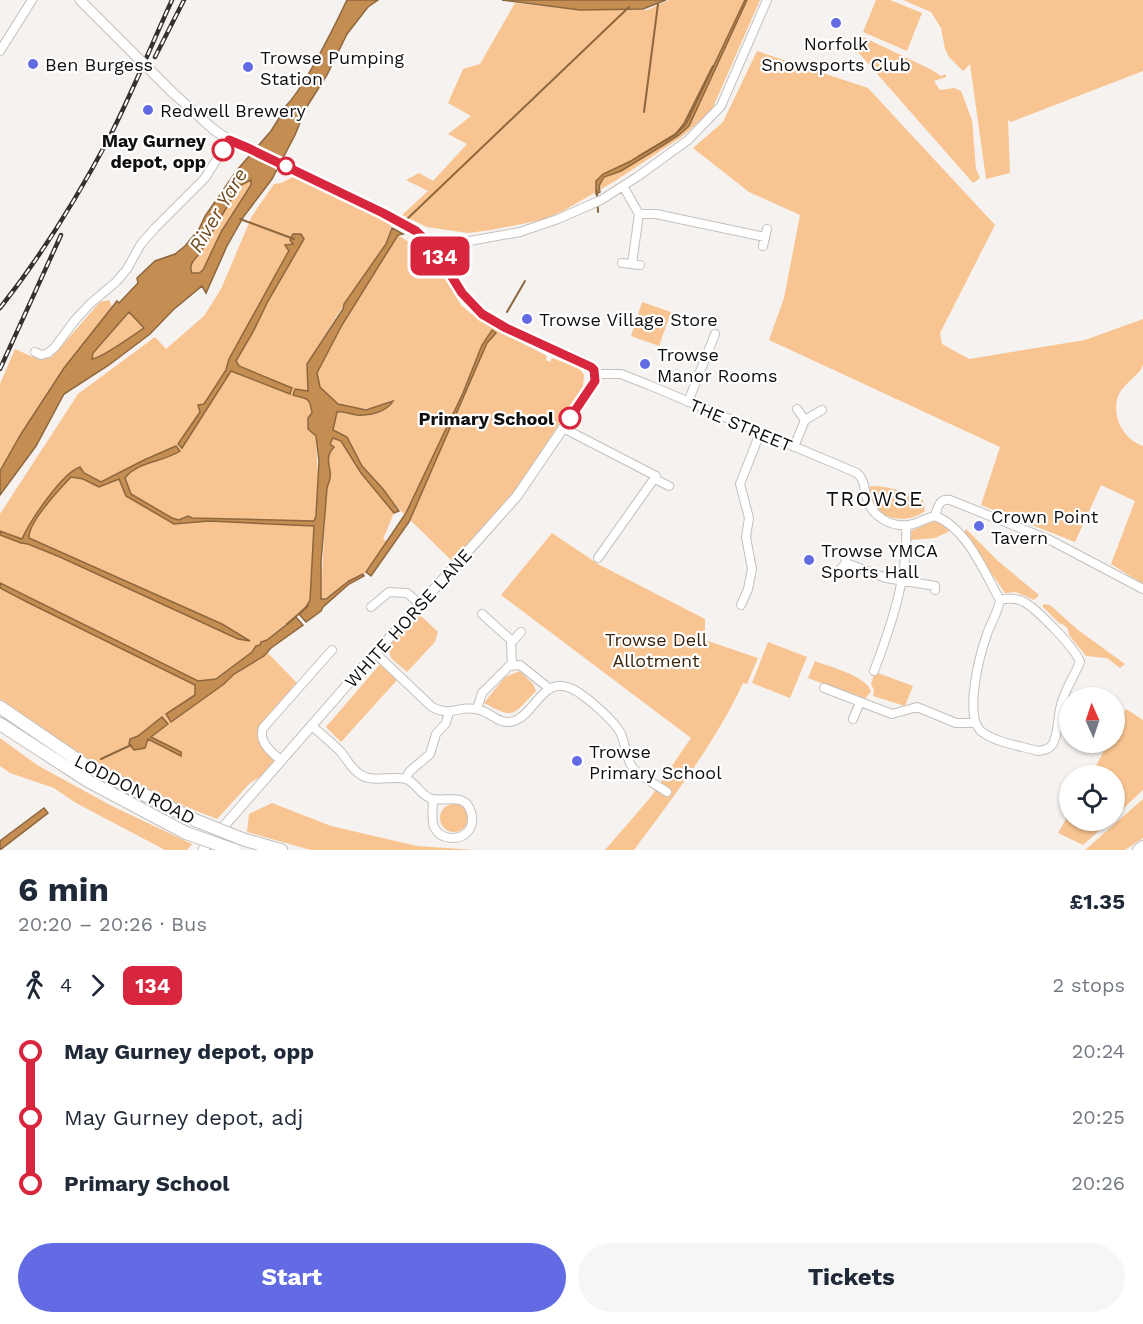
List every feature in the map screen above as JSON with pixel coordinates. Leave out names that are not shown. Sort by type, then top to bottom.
[{"type":"highway","name":"LODDON ROAD","points":[[0,707],[85,765],[196,821],[245,840],[281,850]]},
{"type":"highway","name":"LODDON ROAD","points":[[0,724],[88,781],[186,833],[234,850]]},
{"type":"highway","points":[[1139,850],[1143,847]]},
{"type":"street","points":[[0,51],[32,0]]},
{"type":"street","name":"THE STREET","points":[[80,0],[172,92],[213,129],[229,140],[416,231],[439,254],[462,293],[482,314],[506,328],[591,367],[596,374],[621,374],[857,473],[862,478],[867,502],[877,515],[890,523],[906,525]]},
{"type":"street","points":[[439,254],[464,242],[520,232],[558,219],[623,186],[688,140],[717,112],[767,0]]},
{"type":"street","points":[[35,352],[48,353],[91,303],[116,282],[127,269],[141,244],[205,178],[229,140]]},
{"type":"street","points":[[622,262],[635,264],[639,214],[623,186]]},
{"type":"street","points":[[639,214],[656,214],[765,237]]},
{"type":"street","points":[[688,402],[715,334]]},
{"type":"street","name":"WHITE HORSE LANE","points":[[203,850],[280,760],[517,496],[595,381],[596,374]]},
{"type":"street","points":[[797,409],[805,420]]},
{"type":"street","points":[[794,447],[805,420],[822,411]]},
{"type":"street","points":[[563,428],[656,476],[657,480],[669,486]]},
{"type":"street","points":[[741,605],[748,589],[752,569],[746,537],[749,518],[740,484],[760,433]]},
{"type":"street","points":[[598,558],[656,476]]},
{"type":"street","points":[[934,516],[940,502],[951,500],[1050,540],[1143,589]]},
{"type":"street","points":[[874,671],[892,620],[901,581],[906,525],[934,516],[942,519],[961,537],[1000,600],[987,633],[977,674],[975,723],[980,730],[990,736],[1038,751],[1046,750],[1054,741],[1066,688],[1080,662],[1078,656],[1058,633],[1023,601],[1000,600]]},
{"type":"street","points":[[838,572],[846,563],[845,551]]},
{"type":"street","points":[[846,563],[901,581],[935,586],[935,590]]},
{"type":"street","points":[[370,607],[389,592],[407,593],[421,604]]},
{"type":"street","points":[[482,614],[512,640]]},
{"type":"street","points":[[512,665],[510,647],[512,640],[521,632]]},
{"type":"street","points":[[280,760],[261,737],[263,728],[332,650]]},
{"type":"street","points":[[375,653],[432,707],[441,712],[477,709],[499,722],[515,721],[549,689],[569,687],[614,723],[621,734],[627,759],[634,769],[667,792]]},
{"type":"street","points":[[477,709],[482,693],[505,668],[512,665],[520,665],[549,689]]},
{"type":"street","points":[[824,688],[891,714],[917,707],[956,723],[975,723]]},
{"type":"street","points":[[853,719],[860,702]]},
{"type":"street","points":[[406,779],[409,772],[430,754],[436,734],[446,723],[449,712]]},
{"type":"street","points":[[312,726],[340,751],[360,775],[373,778],[398,777],[406,779],[427,797],[456,798],[464,801],[472,816],[471,825],[466,833],[458,838],[449,838],[437,831],[433,822],[433,799]]},
{"type":"green space","points":[[669,0],[760,0],[711,112],[680,138],[615,181],[563,211],[542,220],[468,233],[427,227],[402,215],[428,191],[406,180],[419,173],[433,181],[467,144],[448,134],[471,116],[448,103],[463,69],[480,64],[515,3],[580,10],[647,10]]},
{"type":"green space","points":[[876,0],[890,0],[922,13],[907,51],[863,32]]},
{"type":"green space","points":[[903,0],[1143,0],[1143,71],[1011,122],[1008,120],[1010,173],[986,179],[970,64],[963,71],[949,57],[941,28],[931,12]]},
{"type":"green space","points":[[861,36],[941,76],[946,74],[946,77],[934,81],[940,90],[954,88],[961,91],[972,120],[976,169],[980,178],[973,183],[850,43]]},
{"type":"green space","points":[[757,51],[868,88],[995,225],[940,333],[942,344],[969,359],[1085,340],[1143,319],[1143,365],[1121,390],[1116,410],[1124,432],[1143,446],[1143,584],[1111,564],[1135,501],[1101,485],[1075,542],[981,505],[1000,447],[769,340],[784,298],[800,215],[749,192],[693,148],[723,122]]},
{"type":"green space","points":[[293,177],[341,197],[392,224],[386,244],[344,304],[307,364],[308,392],[294,395],[311,402],[316,436],[318,483],[310,600],[306,607],[260,645],[299,685],[259,728],[277,758],[263,775],[250,783],[217,819],[156,795],[85,758],[0,699],[0,514],[78,394],[155,337],[166,349],[204,316],[221,289],[252,216],[274,184]]},
{"type":"green space","points":[[250,180],[251,185],[221,232],[203,270],[200,273],[191,273],[192,262],[200,253],[235,193],[241,185]]},
{"type":"green space","points":[[398,235],[433,258],[461,305],[469,312],[547,356],[546,360],[550,362],[552,358],[579,368],[584,375],[583,387],[514,493],[452,561],[399,509],[362,466],[347,437],[333,430],[337,412],[356,415],[371,414],[392,400],[364,409],[342,406],[325,394],[317,377],[319,366],[331,344]]},
{"type":"green space","points":[[109,300],[112,307],[51,386],[0,471],[0,384],[15,349],[40,360],[52,357],[100,302]]},
{"type":"green space","points":[[642,302],[671,312],[659,346],[631,336]]},
{"type":"green space","points":[[130,312],[144,328],[110,351],[92,359],[93,353]]},
{"type":"green space","points":[[334,438],[341,441],[361,473],[394,513],[383,539],[387,542],[368,571],[349,581],[323,600],[321,596],[328,459],[330,444]]},
{"type":"green space","points":[[870,486],[891,488],[917,497],[923,500],[925,511],[907,518],[887,516],[873,505]]},
{"type":"green space","points":[[934,521],[950,531],[935,538],[911,540],[911,531]]},
{"type":"green space","points":[[966,529],[998,561],[1039,595],[1034,600],[1016,592],[1005,593],[964,533]]},
{"type":"green space","name":"Trowse Dell Allotment","points":[[552,533],[598,564],[705,619],[705,640],[758,658],[747,684],[743,683],[707,747],[634,850],[605,850],[650,798],[691,738],[501,595]]},
{"type":"green space","points":[[1043,604],[1050,605],[1078,630],[1125,664],[1120,668],[1107,658],[1086,656],[1069,635],[1068,629],[1043,607]]},
{"type":"green space","points":[[418,613],[438,632],[435,642],[407,672],[391,658],[388,646]]},
{"type":"green space","points":[[768,642],[807,657],[790,698],[752,683]]},
{"type":"green space","points":[[815,661],[855,676],[871,691],[865,699],[862,699],[808,678]]},
{"type":"green space","points":[[381,663],[398,679],[341,742],[326,727]]},
{"type":"green space","points":[[520,671],[533,684],[536,691],[517,710],[502,712],[484,703],[505,677]]},
{"type":"green space","points":[[875,672],[913,686],[905,706],[873,696],[874,690],[871,684]]},
{"type":"green space","points":[[1126,709],[1143,720],[1143,790],[1125,807],[1125,765],[1096,765],[1103,753],[1125,753]]},
{"type":"green space","points":[[0,738],[37,765],[112,806],[192,844],[187,850],[165,850],[76,803],[54,788],[10,773],[0,766]]},
{"type":"green space","points":[[1143,799],[1143,838],[1125,850],[1085,850],[1107,831],[1125,831],[1125,815]]},
{"type":"green space","points":[[272,803],[331,826],[417,846],[474,850],[311,850],[247,832],[249,814]]},
{"type":"green space","points":[[454,804],[464,808],[468,818],[464,828],[454,832],[444,828],[440,818],[444,808]]},
{"type":"green space","points":[[1059,831],[1099,831],[1083,845],[1058,833]]},
{"type":"water","name":"River Yare","points":[[347,0],[378,0],[368,7],[347,34],[327,75],[306,108],[272,179],[244,216],[227,246],[206,293],[202,286],[173,310],[150,334],[109,365],[64,394],[36,446],[0,495],[0,471],[64,368],[117,301],[119,303],[138,283],[137,278],[155,261],[175,254],[199,229],[205,216],[237,170],[271,131],[281,115],[279,111],[296,94],[316,61]],"holes":[[[251,180],[251,185],[221,232],[203,270],[199,273],[192,273],[193,262],[235,193],[241,185]],[[129,312],[144,328],[109,351],[92,359],[93,353]]]},
{"type":"water","points":[[502,0],[666,0],[643,9],[580,10]]},
{"type":"water","points":[[747,0],[689,126],[679,135],[621,171],[604,177],[599,186],[600,192],[596,194],[596,181],[603,174],[631,161],[677,133],[686,124]]},
{"type":"water","points":[[392,228],[403,234],[398,235],[342,325],[317,373],[320,387],[338,404],[366,410],[393,401],[382,411],[367,415],[337,412],[333,430],[347,437],[362,466],[399,511],[394,513],[361,473],[341,441],[333,438],[330,444],[334,447],[328,459],[330,480],[327,488],[321,562],[321,599],[326,599],[349,581],[363,574],[364,576],[349,584],[321,611],[306,622],[299,614],[310,600],[314,526],[209,521],[174,524],[126,496],[119,479],[99,487],[83,479],[71,477],[39,515],[30,531],[29,538],[222,624],[250,641],[238,639],[60,557],[0,535],[0,531],[22,539],[39,510],[64,478],[80,467],[84,473],[101,482],[176,446],[180,451],[143,465],[125,478],[131,494],[179,520],[188,516],[192,518],[314,521],[319,461],[316,436],[308,429],[308,418],[312,413],[309,401],[293,395],[295,389],[308,391],[307,364],[344,304],[386,244]]},
{"type":"water","points":[[293,234],[301,234],[304,239],[236,361],[239,366],[292,388],[290,394],[231,371],[182,448],[178,444],[200,412],[198,405],[204,404],[226,370],[229,359],[289,251],[285,245],[293,244],[290,240]]},
{"type":"water","points":[[492,330],[496,333],[487,343],[409,522],[371,576],[366,572],[406,513],[463,393],[482,345]]},
{"type":"water","points":[[0,583],[198,681],[216,679],[296,617],[303,625],[271,648],[264,656],[234,674],[224,684],[171,722],[166,714],[195,695],[195,685],[0,588]]},
{"type":"water","points":[[162,717],[168,724],[151,737],[181,752],[181,756],[148,739],[145,748],[134,750],[129,744],[130,739],[138,736]]},
{"type":"water","points":[[44,808],[48,813],[0,850],[0,841]]},
{"type":"waterway","points":[[644,112],[658,4]]},
{"type":"waterway","points":[[405,221],[629,7]]},
{"type":"waterway","points":[[639,156],[675,135],[684,124],[713,66]]},
{"type":"waterway","points":[[597,191],[598,212]]},
{"type":"waterway","points":[[240,219],[294,239]]},
{"type":"waterway","points":[[507,312],[525,281]]},
{"type":"waterway","points":[[287,624],[308,606]]},
{"type":"waterway","points":[[101,759],[131,745]]},
{"type":"railway","points":[[0,308],[45,247],[97,160],[126,104],[172,0]]},
{"type":"railway","points":[[155,57],[184,0]]},
{"type":"railway","points":[[0,369],[61,235]]},
{"type":"bus line","name":"134","points":[[223,150],[229,140],[416,231],[434,248],[462,293],[482,314],[594,370],[595,381],[570,418]]},
{"type":"place","name":"Norfolk Snowsports Club","points":[[836,23]]},
{"type":"place","name":"Ben Burgess","points":[[33,64]]},
{"type":"place","name":"Trowse Pumping Station","points":[[248,67]]},
{"type":"place","name":"Redwell Brewery","points":[[148,110]]},
{"type":"place","name":"May Gurney depot, opp","points":[[223,150]]},
{"type":"place","name":"Trowse Village Store","points":[[527,319]]},
{"type":"place","name":"Trowse Manor Rooms","points":[[645,364]]},
{"type":"place","name":"Primary School","points":[[570,418]]},
{"type":"place","name":"Crown Point Tavern","points":[[979,526]]},
{"type":"place","name":"Trowse YMCA Sports Hall","points":[[809,560]]},
{"type":"place","name":"Trowse Primary School","points":[[577,761]]},
{"type":"district","name":"TROWSE","points":[[875,498]]}]
